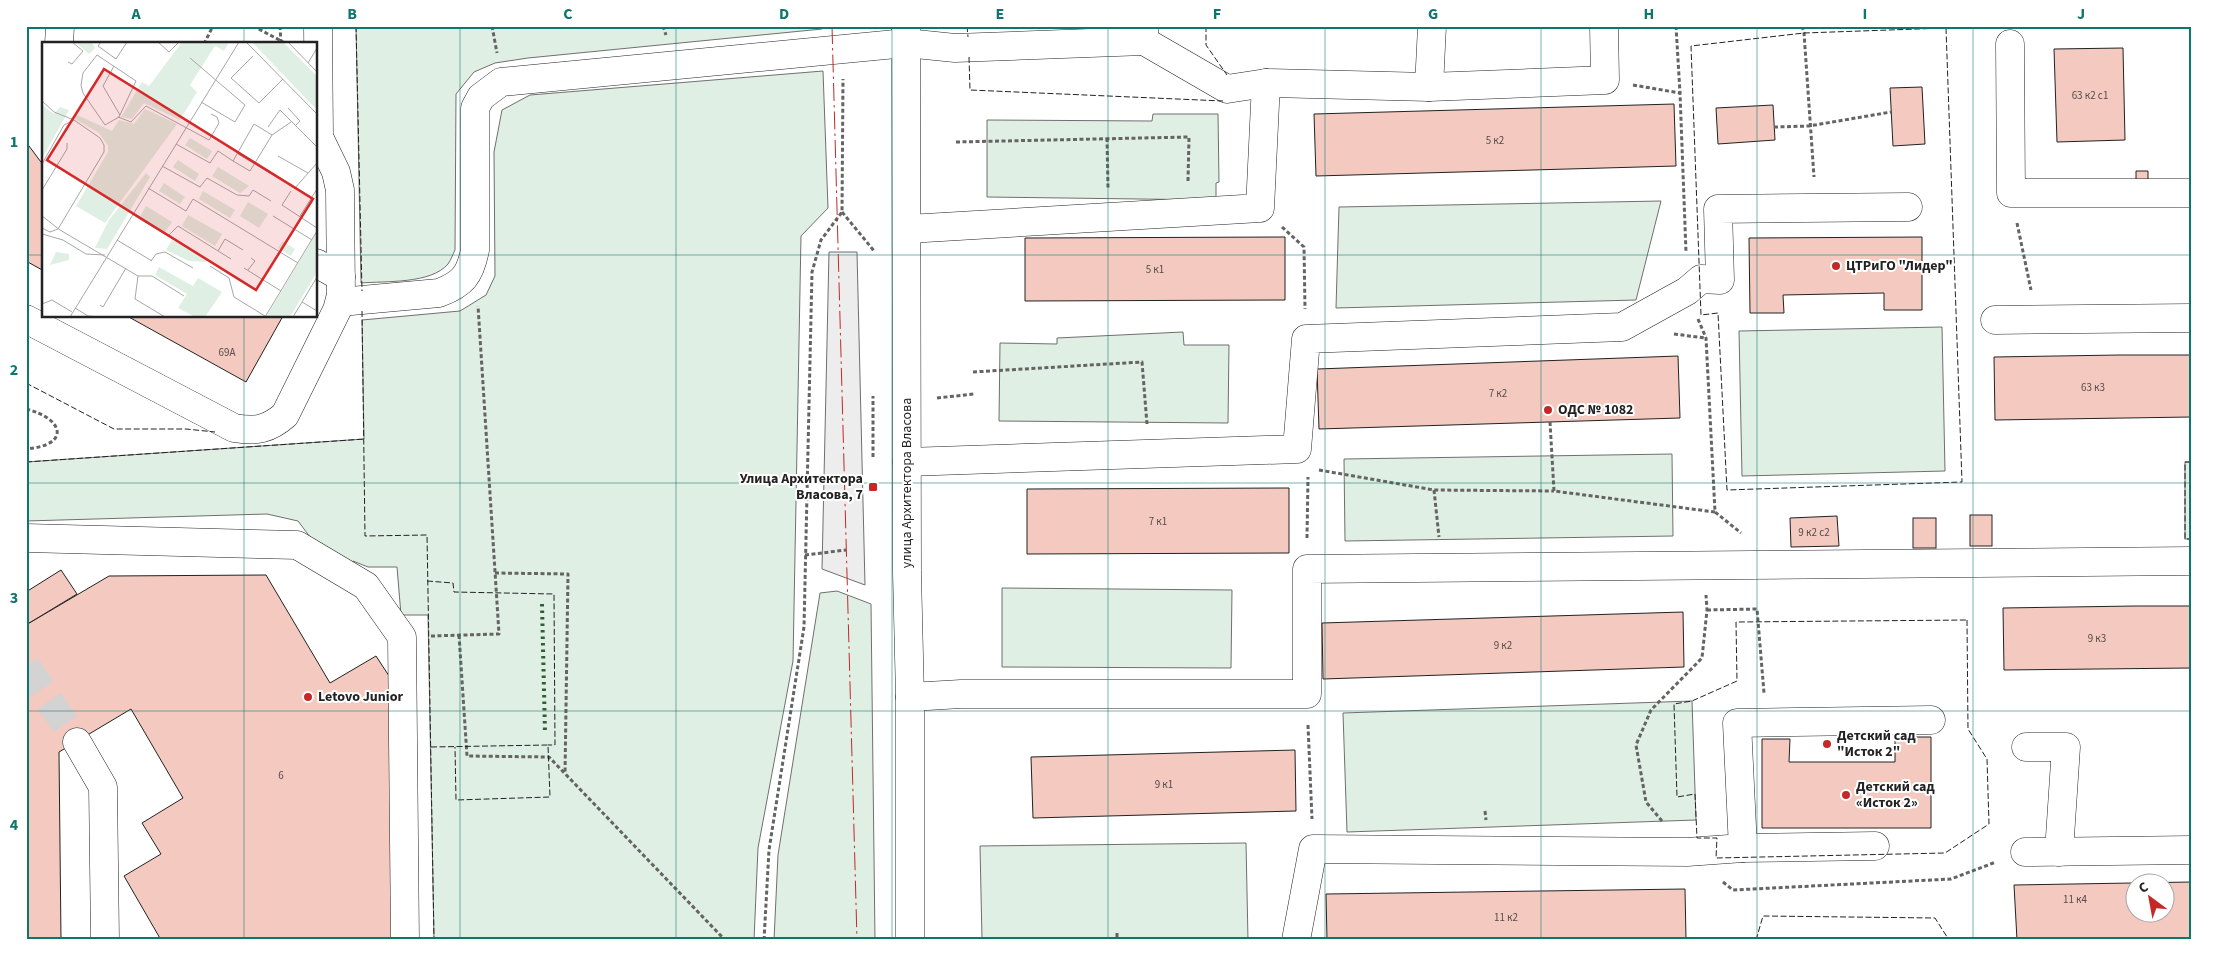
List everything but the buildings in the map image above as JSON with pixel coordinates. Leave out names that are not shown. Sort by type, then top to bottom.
[{"type":"street","points":[[59,42],[60,26]]},
{"type":"street","points":[[26,318],[234,428],[250,431],[263,429],[274,424],[285,415],[341,289],[340,190],[334,167],[319,146],[318,26]]},
{"type":"street","points":[[1429,87],[1432,26]]},
{"type":"street","points":[[318,265],[341,289],[439,293],[454,287],[464,279],[472,266],[475,250],[476,108],[482,97],[501,82],[844,49],[906,35],[955,48],[1144,34],[1227,89],[1266,83],[1429,87],[1605,80],[1604,26]]},
{"type":"street","name":"улица Архитектора Власова","points":[[906,35],[910,940]]},
{"type":"street","points":[[2010,44],[2011,193],[2191,193]]},
{"type":"street","points":[[908,228],[1260,208],[1266,83]]},
{"type":"street","points":[[907,462],[1149,454],[1303,459],[1306,339],[1622,327],[1687,291],[1701,280],[1720,280],[1718,209],[1908,207]]},
{"type":"street","points":[[1995,320],[2191,318]]},
{"type":"street","points":[[26,538],[297,545],[366,586],[402,637],[405,940]]},
{"type":"street","points":[[910,697],[961,694],[1306,694],[1307,569],[2191,561]]},
{"type":"street","points":[[1743,848],[1737,723],[1931,720]]},
{"type":"street","points":[[77,742],[103,787],[104,940]]},
{"type":"street","points":[[2026,747],[2066,748],[2059,852]]},
{"type":"street","points":[[1296,940],[1313,849],[1687,852],[1743,848],[1875,846]]},
{"type":"street","points":[[2024,852],[2191,850]]},
{"type":"path","points":[[205,42],[214,26]]},
{"type":"path","points":[[253,26],[280,42]]},
{"type":"path","points":[[280,26],[280,42]]},
{"type":"path","points":[[1676,26],[1687,291],[1706,338],[1715,512]]},
{"type":"path","points":[[1802,26],[1817,209]]},
{"type":"path","points":[[764,940],[769,850],[804,627],[812,272],[821,240],[842,212],[844,49]]},
{"type":"path","points":[[1605,80],[1680,93]]},
{"type":"path","points":[[1774,127],[1809,126],[1892,112]]},
{"type":"path","points":[[956,142],[1189,137],[1186,212]]},
{"type":"path","points":[[1107,138],[1109,216]]},
{"type":"path","points":[[2011,193],[2036,320]]},
{"type":"path","points":[[1260,208],[1304,247],[1306,339]]},
{"type":"path","points":[[842,212],[880,259]]},
{"type":"path","points":[[402,637],[499,634],[478,299]]},
{"type":"path","points":[[972,372],[1142,362],[1149,454]]},
{"type":"path","points":[[873,460],[874,387]]},
{"type":"path","points":[[26,409],[44,416],[55,425],[57,431],[55,440],[49,445],[26,449]]},
{"type":"path","points":[[1550,422],[1554,491]]},
{"type":"path","points":[[1307,569],[1303,459],[1434,490],[1554,491],[1715,512],[1745,537],[1742,565]]},
{"type":"path","points":[[1434,490],[1442,568]]},
{"type":"path","points":[[805,555],[846,550]]},
{"type":"path","points":[[495,573],[568,574],[565,774]]},
{"type":"path","points":[[1687,852],[1646,802],[1636,745],[1651,710],[1702,658],[1707,610],[1757,609],[1767,724]]},
{"type":"path","points":[[459,635],[467,756],[549,757],[725,940]]},
{"type":"path","points":[[1306,694],[1313,849]]},
{"type":"path","points":[[1117,933],[1118,940]]},
{"type":"green space","points":[[356,26],[822,26],[822,29],[528,58],[495,63],[474,72],[456,94],[455,250],[450,261],[440,270],[420,278],[361,283]]},
{"type":"green space","points":[[823,71],[828,208],[801,236],[793,661],[758,848],[754,940],[434,940],[428,615],[401,615],[397,567],[368,567],[353,561],[352,564],[322,553],[298,521],[267,514],[26,521],[26,462],[364,439],[362,320],[460,311],[486,295],[495,276],[494,152],[502,110],[530,95]]},
{"type":"green space","points":[[1153,114],[1218,114],[1219,182],[1216,183],[1216,200],[987,197],[987,120],[1152,121]]},
{"type":"green space","points":[[1661,201],[1636,300],[1336,308],[1339,207]]},
{"type":"green space","points":[[1942,327],[1945,471],[1742,476],[1739,331]]},
{"type":"green space","points":[[1183,332],[1184,345],[1229,345],[1228,423],[999,421],[1000,343],[1057,344],[1057,338]]},
{"type":"green space","points":[[1672,454],[1673,536],[1345,541],[1344,459]]},
{"type":"green space","points":[[2185,462],[2191,462],[2191,539],[2185,539]]},
{"type":"green space","points":[[1002,588],[1232,590],[1231,668],[1002,667]]},
{"type":"green space","points":[[837,591],[871,604],[875,940],[774,940],[778,855],[820,593]]},
{"type":"green space","points":[[1692,701],[1696,820],[1347,832],[1343,713]]},
{"type":"green space","points":[[1246,843],[1248,940],[982,940],[980,846]]},
{"type":"shaded area","points":[[829,252],[857,252],[865,585],[822,569]]},
{"type":"tunnel","points":[[26,666],[77,742]]},
{"type":"hedge","points":[[542,604],[545,733]]},
{"type":"fence","points":[[356,26],[362,291]]},
{"type":"fence","points":[[967,26],[968,37]]},
{"type":"fence","points":[[1206,26],[1206,45],[1227,75]]},
{"type":"fence","points":[[1946,28],[1962,482],[1727,490],[1718,313],[1701,315],[1691,46],[1804,33],[1946,28]]},
{"type":"fence","points":[[969,57],[970,90],[1223,101]]},
{"type":"fence","points":[[362,311],[365,536],[427,535],[434,940]]},
{"type":"fence","points":[[26,383],[114,429],[186,429],[215,432]]},
{"type":"fence","points":[[26,462],[365,439]]},
{"type":"fence","points":[[2191,462],[2185,462],[2185,539],[2191,539]]},
{"type":"fence","points":[[427,581],[453,583],[454,592],[554,594],[555,745],[548,745]]},
{"type":"fence","points":[[1967,620],[1968,729],[1987,759],[1989,824],[1945,853],[1716,858],[1717,838],[1697,838],[1695,794],[1677,797],[1674,704],[1692,701],[1737,681],[1736,622],[1967,620]]},
{"type":"fence","points":[[431,747],[548,745],[550,797],[456,800],[455,747]]},
{"type":"fence","points":[[1756,940],[1763,916],[1935,918],[1949,940]]},
{"type":"power","points":[[832,26],[857,940]]},
{"type":"place","name":"ЦТРиГО \"Лидер\"","points":[[1836,266]]},
{"type":"place","name":"ОДС № 1082","points":[[1548,410]]},
{"type":"place","name":"Улица Архитектора Власова, 7","points":[[873,487]]},
{"type":"place","name":"Letovo Junior","points":[[308,697]]},
{"type":"place","name":"Детский сад \"Исток 2\"","points":[[1827,744]]},
{"type":"place","name":"Детский сад «Исток 2»","points":[[1846,795]]}]
